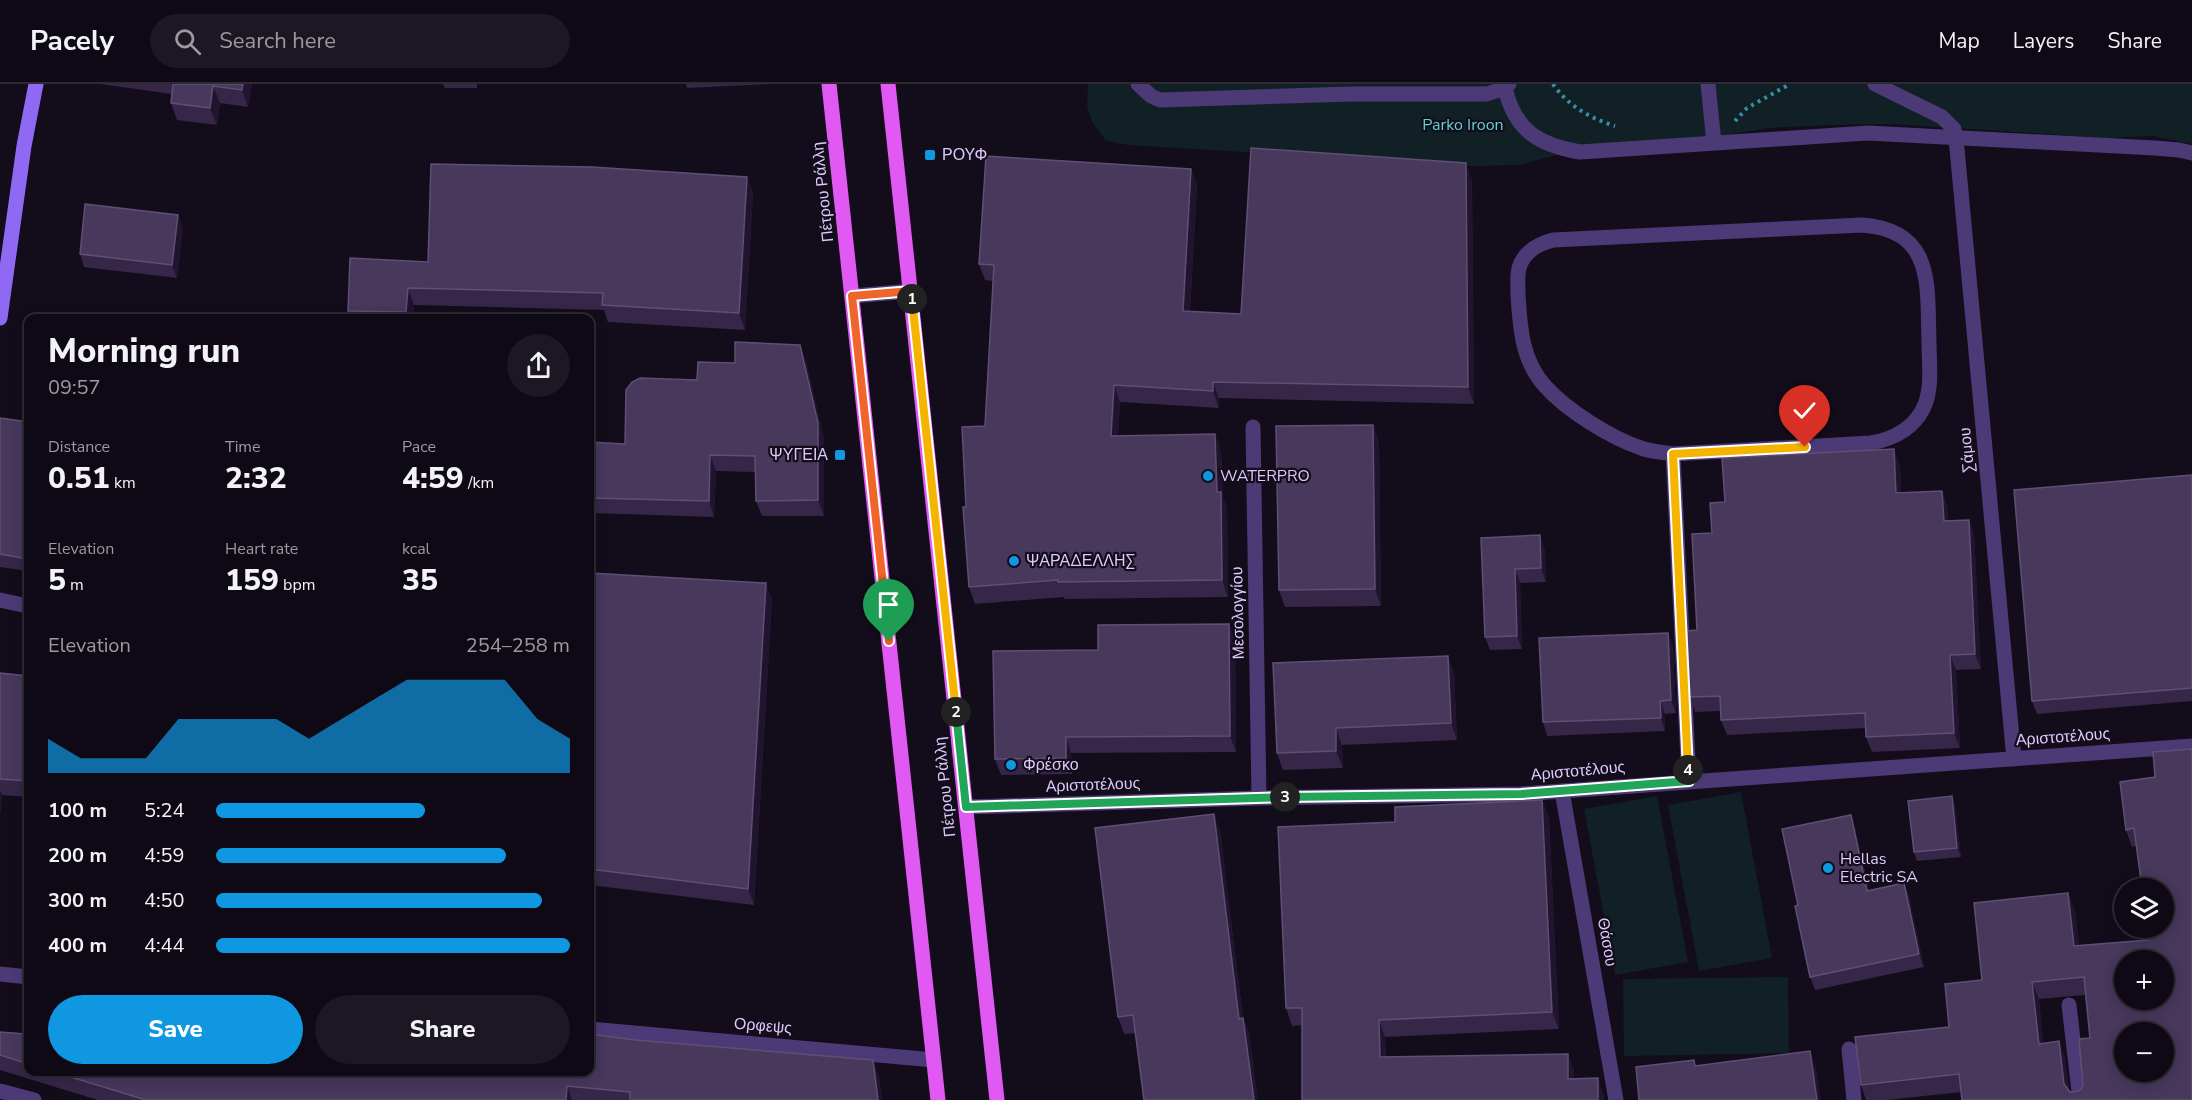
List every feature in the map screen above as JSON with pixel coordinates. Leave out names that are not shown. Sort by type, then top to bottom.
[{"type":"main road","name":"Πέτρου Ράλλη","points":[[829,84],[938,1100]]},
{"type":"main road","name":"Πέτρου Ράλλη","points":[[888,84],[997,1100]]},
{"type":"street","points":[[0,318],[6,232],[36,84]]},
{"type":"street","points":[[1138,84],[1151,96],[1160,100],[1232,91],[1330,89],[1449,89],[1487,94],[1507,86],[1511,107],[1523,127],[1541,142],[1561,149],[1580,152],[1714,137],[1868,133],[2155,148],[2192,153]]},
{"type":"street","points":[[1708,84],[1714,137]]},
{"type":"street","points":[[1875,84],[1942,117],[1954,129],[1956,138]]},
{"type":"street","name":"Σάμου","points":[[1956,138],[2014,759]]},
{"type":"street","points":[[1862,225],[1878,226],[1894,232],[1907,241],[1918,254],[1925,269],[1927,285],[1930,379],[1923,410],[1913,423],[1901,433],[1887,440],[1871,443],[1673,454],[1643,449],[1616,438],[1568,406],[1542,384],[1526,355],[1519,322],[1519,267],[1532,249],[1553,240],[1862,225]]},
{"type":"street","points":[[852,296],[911,291]]},
{"type":"street","name":"Μεσολογγίου","points":[[1253,427],[1259,798]]},
{"type":"street","points":[[1673,454],[1689,781]]},
{"type":"street","points":[[0,600],[24,605]]},
{"type":"street","name":"Αριστοτέλους","points":[[966,807],[1259,798],[1509,794],[2192,746]]},
{"type":"street","name":"Θάσου","points":[[1562,791],[1616,1100]]},
{"type":"street","points":[[0,974],[24,977]]},
{"type":"street","points":[[2068,1005],[2080,1100]]},
{"type":"street","name":"Ορφεψς","points":[[594,1029],[934,1060]]},
{"type":"street","points":[[1849,1049],[1854,1100]]},
{"type":"street","points":[[0,1091],[34,1100]]},
{"type":"path","points":[[1552,84],[1563,98],[1575,107],[1604,123],[1620,128]]},
{"type":"path","points":[[1714,137],[1747,108],[1790,84]]},
{"type":"green space","name":"Parko Iroon","points":[[1088,84],[2192,84],[2192,144],[2152,136],[2107,138],[1893,124],[1832,125],[1770,128],[1698,139],[1564,153],[1519,165],[1475,166],[1128,145],[1106,141],[1092,122],[1087,106]]},
{"type":"green space","points":[[1741,792],[1772,958],[1699,971],[1668,805]]},
{"type":"green space","points":[[1657,796],[1688,962],[1615,975],[1584,809]]},
{"type":"green space","points":[[1788,977],[1789,1053],[1624,1056],[1623,979]]},
{"type":"building","points":[[173,84],[243,84],[242,90],[213,86],[210,108],[171,103]]},
{"type":"building","points":[[1251,148],[1466,163],[1468,387],[1213,382],[1213,391],[1114,385],[1111,436],[1215,434],[1217,492],[1221,492],[1222,580],[1058,582],[1058,580],[969,587],[963,507],[966,507],[962,427],[985,426],[994,265],[979,264],[986,156],[1191,169],[1183,311],[1241,314]]},
{"type":"building","points":[[431,164],[592,167],[747,177],[739,313],[602,305],[603,293],[408,288],[406,312],[348,311],[350,258],[428,262]]},
{"type":"building","points":[[85,204],[178,215],[172,265],[80,254]]},
{"type":"building","points":[[735,342],[800,345],[818,423],[818,500],[756,501],[755,456],[710,455],[709,501],[594,498],[594,442],[625,444],[626,390],[632,382],[640,378],[697,380],[698,362],[735,363]]},
{"type":"building","points":[[0,418],[24,421],[24,558],[0,554]]},
{"type":"building","points":[[1373,425],[1375,589],[1279,590],[1276,426]]},
{"type":"building","points":[[1894,449],[1896,493],[1942,491],[1944,521],[1969,520],[1975,654],[1950,655],[1954,733],[1866,737],[1865,713],[1721,720],[1720,696],[1690,697],[1687,631],[1697,630],[1692,534],[1712,533],[1710,503],[1725,502],[1722,458]]},
{"type":"building","points":[[2192,475],[2192,688],[2032,701],[2014,490]]},
{"type":"building","points":[[1540,535],[1541,568],[1515,569],[1517,636],[1485,637],[1481,538]]},
{"type":"building","points":[[594,573],[766,583],[748,889],[594,870]]},
{"type":"building","points":[[1229,624],[1230,736],[1066,737],[1066,758],[995,759],[993,651],[1098,650],[1098,625]]},
{"type":"building","points":[[1668,633],[1671,700],[1660,701],[1661,718],[1543,722],[1539,638]]},
{"type":"building","points":[[1448,656],[1451,723],[1336,728],[1336,751],[1277,753],[1273,663]]},
{"type":"building","points":[[0,673],[24,676],[24,781],[0,779]]},
{"type":"building","points":[[2192,749],[2192,1100],[1962,1100],[1959,1074],[1861,1085],[1855,1037],[1949,1027],[1945,984],[1982,980],[1974,903],[2068,893],[2074,946],[2148,940],[2148,938],[2174,938],[2174,878],[2141,878],[2134,828],[2126,830],[2120,782],[2155,777],[2153,752]],"holes":[[[2084,977],[2090,1038],[2079,1039],[2083,1086],[2079,1091],[2070,1092],[2064,1084],[2059,1041],[2039,1044],[2032,982]]]},
{"type":"building","points":[[1952,796],[1957,848],[1914,852],[1908,801]]},
{"type":"building","points":[[1542,800],[1552,1012],[1379,1020],[1380,1057],[1568,1054],[1568,1079],[1598,1078],[1598,1100],[1302,1100],[1302,1008],[1286,1008],[1278,827],[1395,822],[1395,807]]},
{"type":"building","points":[[1214,814],[1239,1019],[1243,1018],[1254,1100],[1144,1100],[1133,1015],[1118,1017],[1095,828]]},
{"type":"building","points":[[1851,815],[1867,891],[1904,883],[1919,954],[1810,977],[1782,829]]},
{"type":"building","points":[[0,1032],[24,1034],[24,1063],[0,1055]]},
{"type":"building","points":[[594,1035],[873,1060],[878,1100],[630,1100],[630,1092],[567,1086],[566,1100],[146,1100],[67,1076],[594,1076]]},
{"type":"building","points":[[1810,1051],[1817,1100],[1639,1100],[1636,1067],[1694,1060],[1695,1066]]},
{"type":"place","name":"ΡΟΥΦ","points":[[930,155]]},
{"type":"place","name":"ΨΥΓΕΙΑ","points":[[840,455]]},
{"type":"place","name":"WATERPRO","points":[[1208,476]]},
{"type":"place","name":"ΨΑΡΑΔΕΛΛΗΣ","points":[[1014,561]]},
{"type":"place","name":"Φρέσκο","points":[[1011,765]]},
{"type":"place","name":"Hellas Electric SA","points":[[1828,868]]},
{"type":"route","points":[[889,641],[852,296],[911,291],[966,807],[1259,798],[1521,794],[1689,781],[1673,454],[1805,447]]}]
